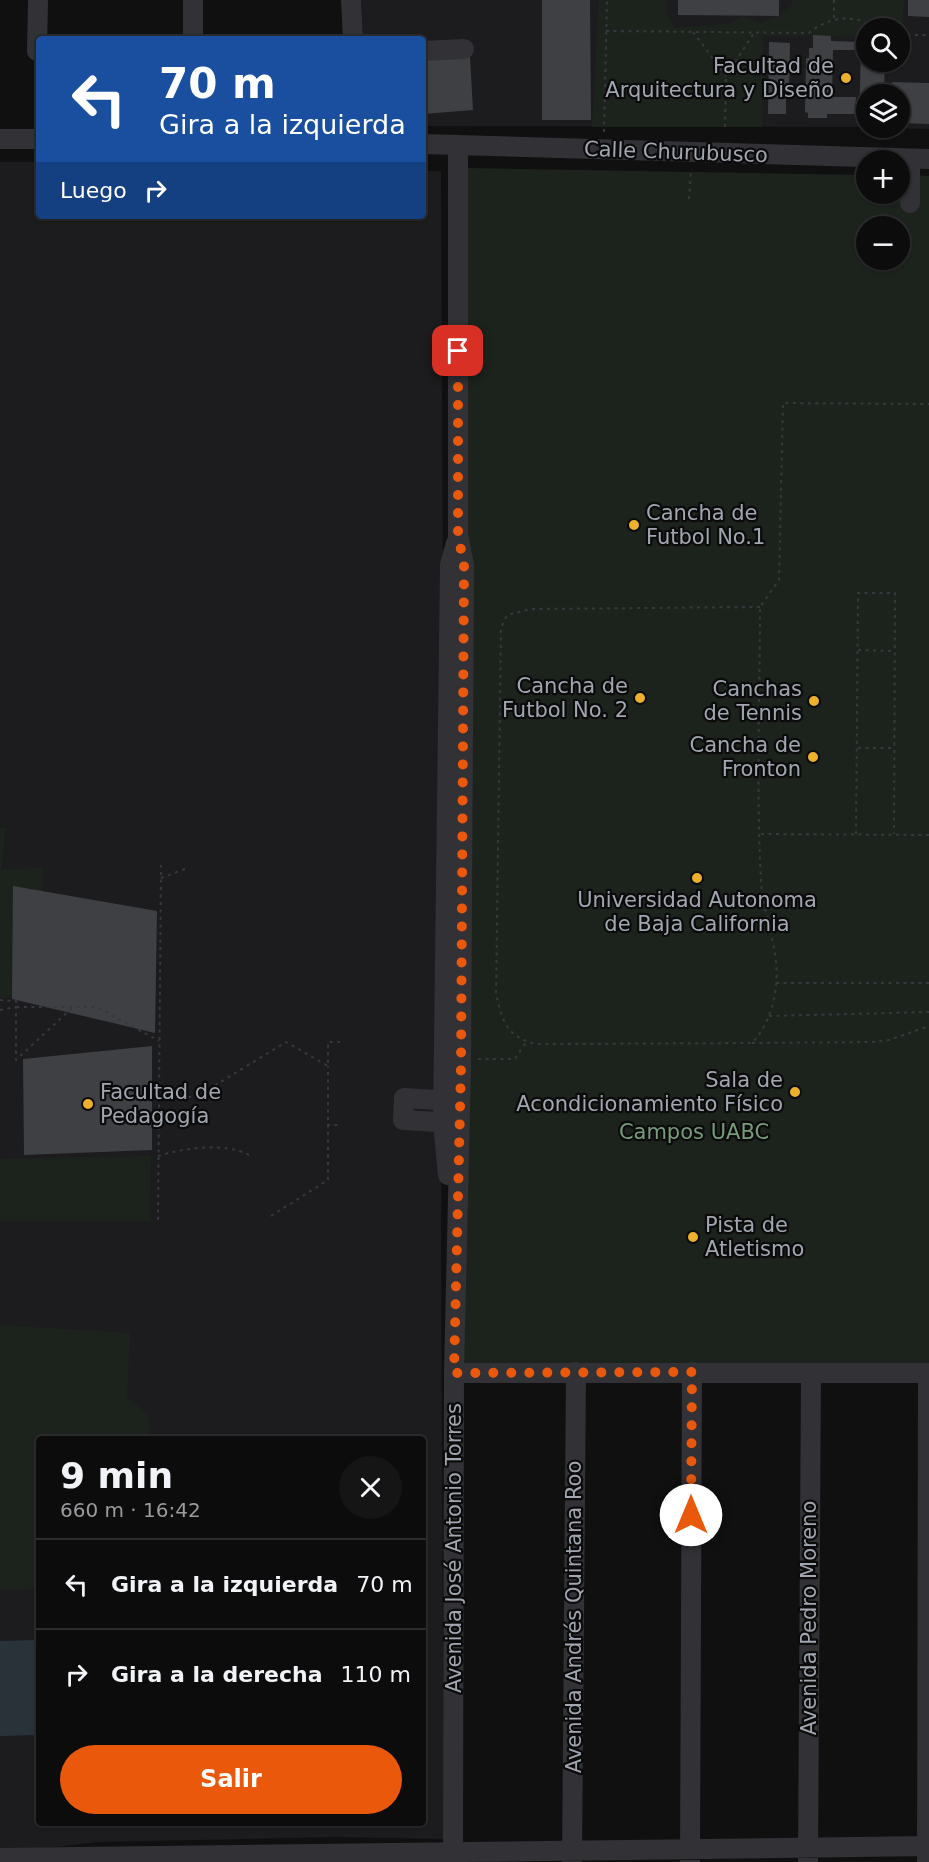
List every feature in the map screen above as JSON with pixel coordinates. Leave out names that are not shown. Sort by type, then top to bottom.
[{"type":"street","points":[[37,36],[38,0]]},
{"type":"street","points":[[193,36],[194,0]]},
{"type":"street","points":[[351,0],[353,36]]},
{"type":"street","points":[[426,51],[464,49]]},
{"type":"street","points":[[0,139],[36,139]]},
{"type":"street","name":"Calle Churubusco","points":[[426,144],[919,159]]},
{"type":"street","name":"Avenida José Antonio Torres","points":[[453,1857],[454,1373],[458,1234],[452,1123],[453,901],[455,736],[464,565],[458,535],[458,145]]},
{"type":"street","points":[[910,203],[919,159]]},
{"type":"street","points":[[452,1101],[404,1098],[403,1120],[452,1123]]},
{"type":"street","name":"Avenida Andrés Quintana Roo","points":[[572,1856],[576,1372]]},
{"type":"street","points":[[690,1855],[692,1372]]},
{"type":"street","points":[[0,1858],[338,1858],[928,1851],[928,1373],[454,1373]]},
{"type":"street","name":"Avenida Pedro Moreno","points":[[808,1854],[811,1373]]},
{"type":"path","points":[[603,149],[606,0]]},
{"type":"path","points":[[834,0],[834,19]]},
{"type":"path","points":[[606,31],[809,33],[834,19],[856,21]]},
{"type":"path","points":[[693,32],[726,76]]},
{"type":"path","points":[[725,127],[726,76],[754,33]]},
{"type":"path","points":[[910,35],[929,35]]},
{"type":"path","points":[[689,199],[691,166]]},
{"type":"path","points":[[752,1042],[760,1034],[769,1016],[776,983],[761,884],[760,607],[779,580],[783,403],[929,404]]},
{"type":"path","points":[[856,834],[858,592],[895,593],[894,834]]},
{"type":"path","points":[[760,607],[531,609],[507,615],[501,628],[496,994],[504,1024],[519,1039],[535,1044],[872,1042],[889,1040],[929,1026]]},
{"type":"path","points":[[857,650],[894,651]]},
{"type":"path","points":[[857,748],[894,748]]},
{"type":"path","points":[[760,834],[929,835]]},
{"type":"path","points":[[158,1220],[161,865]]},
{"type":"path","points":[[161,878],[185,869]]},
{"type":"path","points":[[776,983],[929,983]]},
{"type":"path","points":[[0,1000],[16,1001],[16,1060],[73,1007]]},
{"type":"path","points":[[0,1010],[16,1007],[97,1007],[159,1041]]},
{"type":"path","points":[[769,1016],[929,1012]]},
{"type":"path","points":[[158,1097],[196,1096],[286,1042],[328,1066]]},
{"type":"path","points":[[271,1216],[328,1180],[328,1042],[340,1042]]},
{"type":"path","points":[[476,1059],[515,1059],[526,1042]]},
{"type":"path","points":[[327,1125],[340,1125]]},
{"type":"path","points":[[158,1156],[179,1150],[238,1149],[249,1155]]},
{"type":"shaded area","points":[[361,0],[929,0],[929,129],[910,129],[910,84],[856,84],[856,127],[426,126],[426,36],[363,36]]},
{"type":"shaded area","points":[[0,162],[36,162],[36,219],[426,219],[426,171],[441,171],[444,829],[441,1245],[444,1839],[334,1837],[97,1842],[0,1854],[0,998],[40,999],[43,869],[2,869],[6,828],[0,828]]},
{"type":"shaded area","points":[[36,1640],[36,1735],[0,1736],[0,1641]]},
{"type":"green space","points":[[599,0],[667,0],[666,12],[674,28],[732,23],[742,16],[761,23],[779,16],[792,5],[793,0],[904,0],[903,18],[856,18],[856,37],[763,36],[762,127],[592,127]]},
{"type":"green space","name":"Campos UABC","points":[[467,168],[856,175],[856,204],[910,204],[910,175],[929,176],[929,1369],[456,1372]]},
{"type":"green space","points":[[0,828],[6,828],[2,869],[43,868],[41,999],[0,998]]},
{"type":"green space","points":[[151,1156],[150,1221],[0,1221],[0,1159]]},
{"type":"green space","points":[[0,1325],[130,1333],[127,1397],[149,1415],[150,1436],[36,1436],[36,1589],[0,1590]]},
{"type":"building","points":[[542,0],[590,0],[591,120],[542,120]]},
{"type":"building","points":[[678,0],[779,0],[779,16],[678,15]]},
{"type":"building","points":[[908,0],[929,0],[929,17],[908,16]]},
{"type":"building","points":[[813,35],[831,36],[831,41],[856,42],[856,50],[833,50],[832,97],[856,97],[855,114],[827,114],[827,118],[808,118],[808,113],[805,112],[806,58],[809,58],[809,48],[813,48]]},
{"type":"building","points":[[769,42],[790,43],[789,99],[786,99],[786,114],[768,114]]},
{"type":"building","points":[[470,57],[473,110],[426,114],[426,60]]},
{"type":"building","points":[[860,72],[885,72],[884,84],[860,84]]},
{"type":"building","points":[[892,82],[929,83],[929,124],[910,123],[910,84],[892,84]]},
{"type":"building","points":[[13,886],[157,911],[155,1033],[12,999]]},
{"type":"building","name":"Facultad de Pedagogía","points":[[152,1046],[152,1150],[24,1155],[23,1059]]},
{"type":"place","name":"Facultad de Arquitectura y Diseño","points":[[846,78]]},
{"type":"place","name":"Cancha de Futbol No.1","points":[[634,525]]},
{"type":"place","name":"Cancha de Futbol No. 2","points":[[640,698]]},
{"type":"place","name":"Canchas de Tennis","points":[[814,701]]},
{"type":"place","name":"Cancha de Fronton","points":[[813,757]]},
{"type":"place","name":"Universidad Autonoma de Baja California","points":[[697,878]]},
{"type":"place","name":"Sala de Acondicionamiento Físico","points":[[795,1092]]},
{"type":"place","name":"Facultad de Pedagogía","points":[[88,1104]]},
{"type":"place","name":"Pista de Atletismo","points":[[693,1237]]},
{"type":"route","points":[[458,351],[458,535],[464,565],[461,1066],[454,1373],[692,1372],[691,1515]]}]
